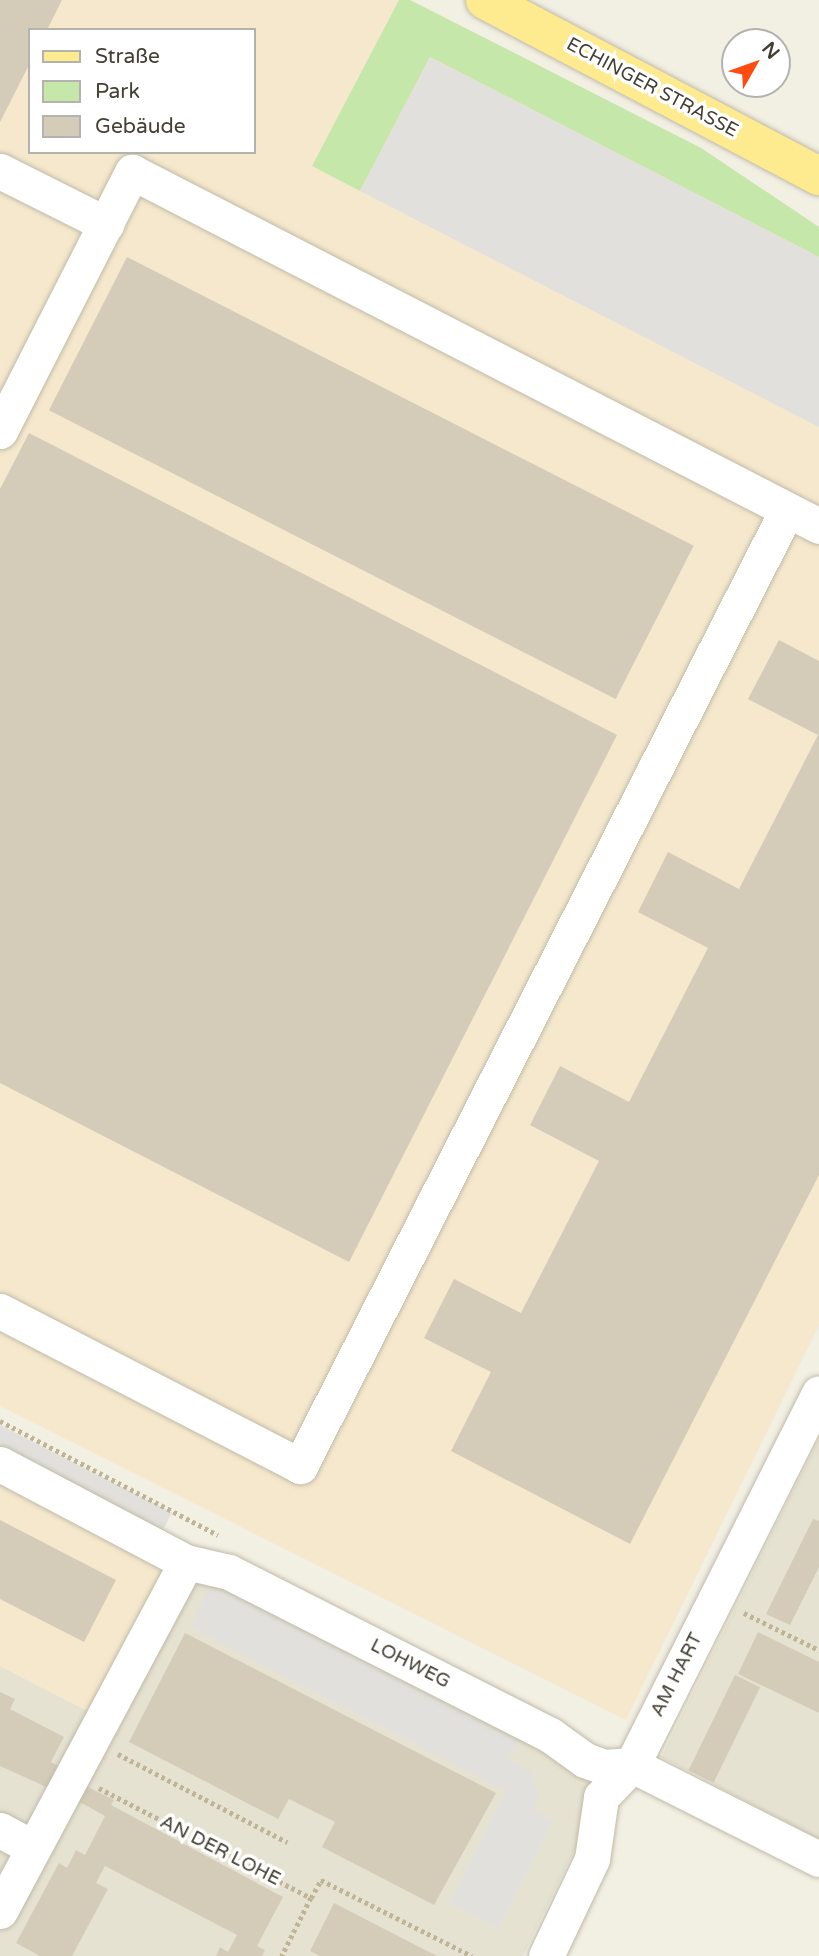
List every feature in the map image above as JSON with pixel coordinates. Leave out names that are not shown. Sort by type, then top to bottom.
[{"type":"main road","name":"ECHINGER STRASSE","points":[[485,0],[819,176]]},
{"type":"street","points":[[0,171],[106,224]]},
{"type":"street","points":[[0,431],[132,172],[819,526]]},
{"type":"street","points":[[0,1311],[300,1466],[788,510]]},
{"type":"street","name":"AM HART","points":[[545,1956],[592,1859],[601,1797],[632,1765],[819,1393]]},
{"type":"street","name":"LOHWEG","points":[[0,1464],[186,1562],[229,1572],[550,1735],[584,1760],[604,1767],[632,1765],[819,1859]]},
{"type":"street","points":[[0,1911],[186,1562]]},
{"type":"street","points":[[0,1830],[33,1847]]},
{"type":"path","points":[[715,1599],[819,1650]]},
{"type":"path","points":[[90,1739],[287,1842]]},
{"type":"path","name":"AN DER LOHE","points":[[72,1774],[311,1898]]},
{"type":"path","points":[[282,1956],[321,1881],[472,1956]]},
{"type":"shaded area","points":[[0,0],[410,0],[701,148],[819,227],[819,1325],[626,1720],[0,1406]]},
{"type":"shaded area","points":[[430,57],[819,257],[819,427],[360,191]]},
{"type":"shaded area","points":[[0,1425],[172,1513],[160,1536],[0,1454]]},
{"type":"shaded area","points":[[819,1439],[819,1839],[661,1757]]},
{"type":"shaded area","points":[[0,1474],[184,1571],[105,1720],[0,1666]]},
{"type":"shaded area","points":[[185,1571],[226,1579],[609,1779],[523,1956],[0,1956],[0,1666],[105,1720]]},
{"type":"shaded area","points":[[212,1584],[518,1741],[509,1759],[530,1771],[539,1796],[533,1809],[553,1821],[498,1929],[450,1903],[506,1791],[190,1627]]},
{"type":"green space","points":[[399,0],[410,0],[701,148],[819,227],[819,257],[430,57],[360,191],[312,166]]},
{"type":"building","points":[[0,0],[62,0],[48,28],[28,28],[28,67],[0,122]]},
{"type":"building","points":[[127,257],[694,546],[616,699],[49,410]]},
{"type":"building","points":[[29,433],[617,735],[349,1262],[0,1083],[0,489]]},
{"type":"building","points":[[779,640],[819,661],[819,1175],[630,1544],[451,1451],[491,1372],[424,1338],[454,1279],[521,1313],[599,1161],[530,1125],[560,1066],[629,1102],[708,948],[638,912],[668,852],[739,889],[818,735],[748,699]]},
{"type":"building","points":[[813,1519],[819,1521],[819,1567],[790,1625],[766,1614]]},
{"type":"building","points":[[0,1520],[116,1580],[84,1642],[0,1599]]},
{"type":"building","points":[[758,1632],[819,1662],[819,1713],[738,1674]]},
{"type":"building","points":[[185,1633],[496,1793],[434,1905],[322,1847],[335,1822],[289,1799],[278,1819],[129,1742]]},
{"type":"building","points":[[735,1675],[760,1687],[714,1783],[689,1770]]},
{"type":"building","points":[[0,1692],[15,1699],[10,1709],[64,1737],[51,1762],[62,1768],[51,1789],[0,1766]]},
{"type":"building","points":[[86,1786],[114,1800],[111,1805],[283,1897],[257,1946],[265,1950],[262,1956],[216,1956],[220,1947],[228,1952],[237,1935],[105,1866],[96,1883],[108,1889],[72,1956],[40,1956],[16,1943],[59,1863],[67,1868],[76,1850],[85,1855],[105,1816],[78,1801]]},
{"type":"building","points":[[334,1903],[437,1956],[320,1956],[310,1951]]}]
